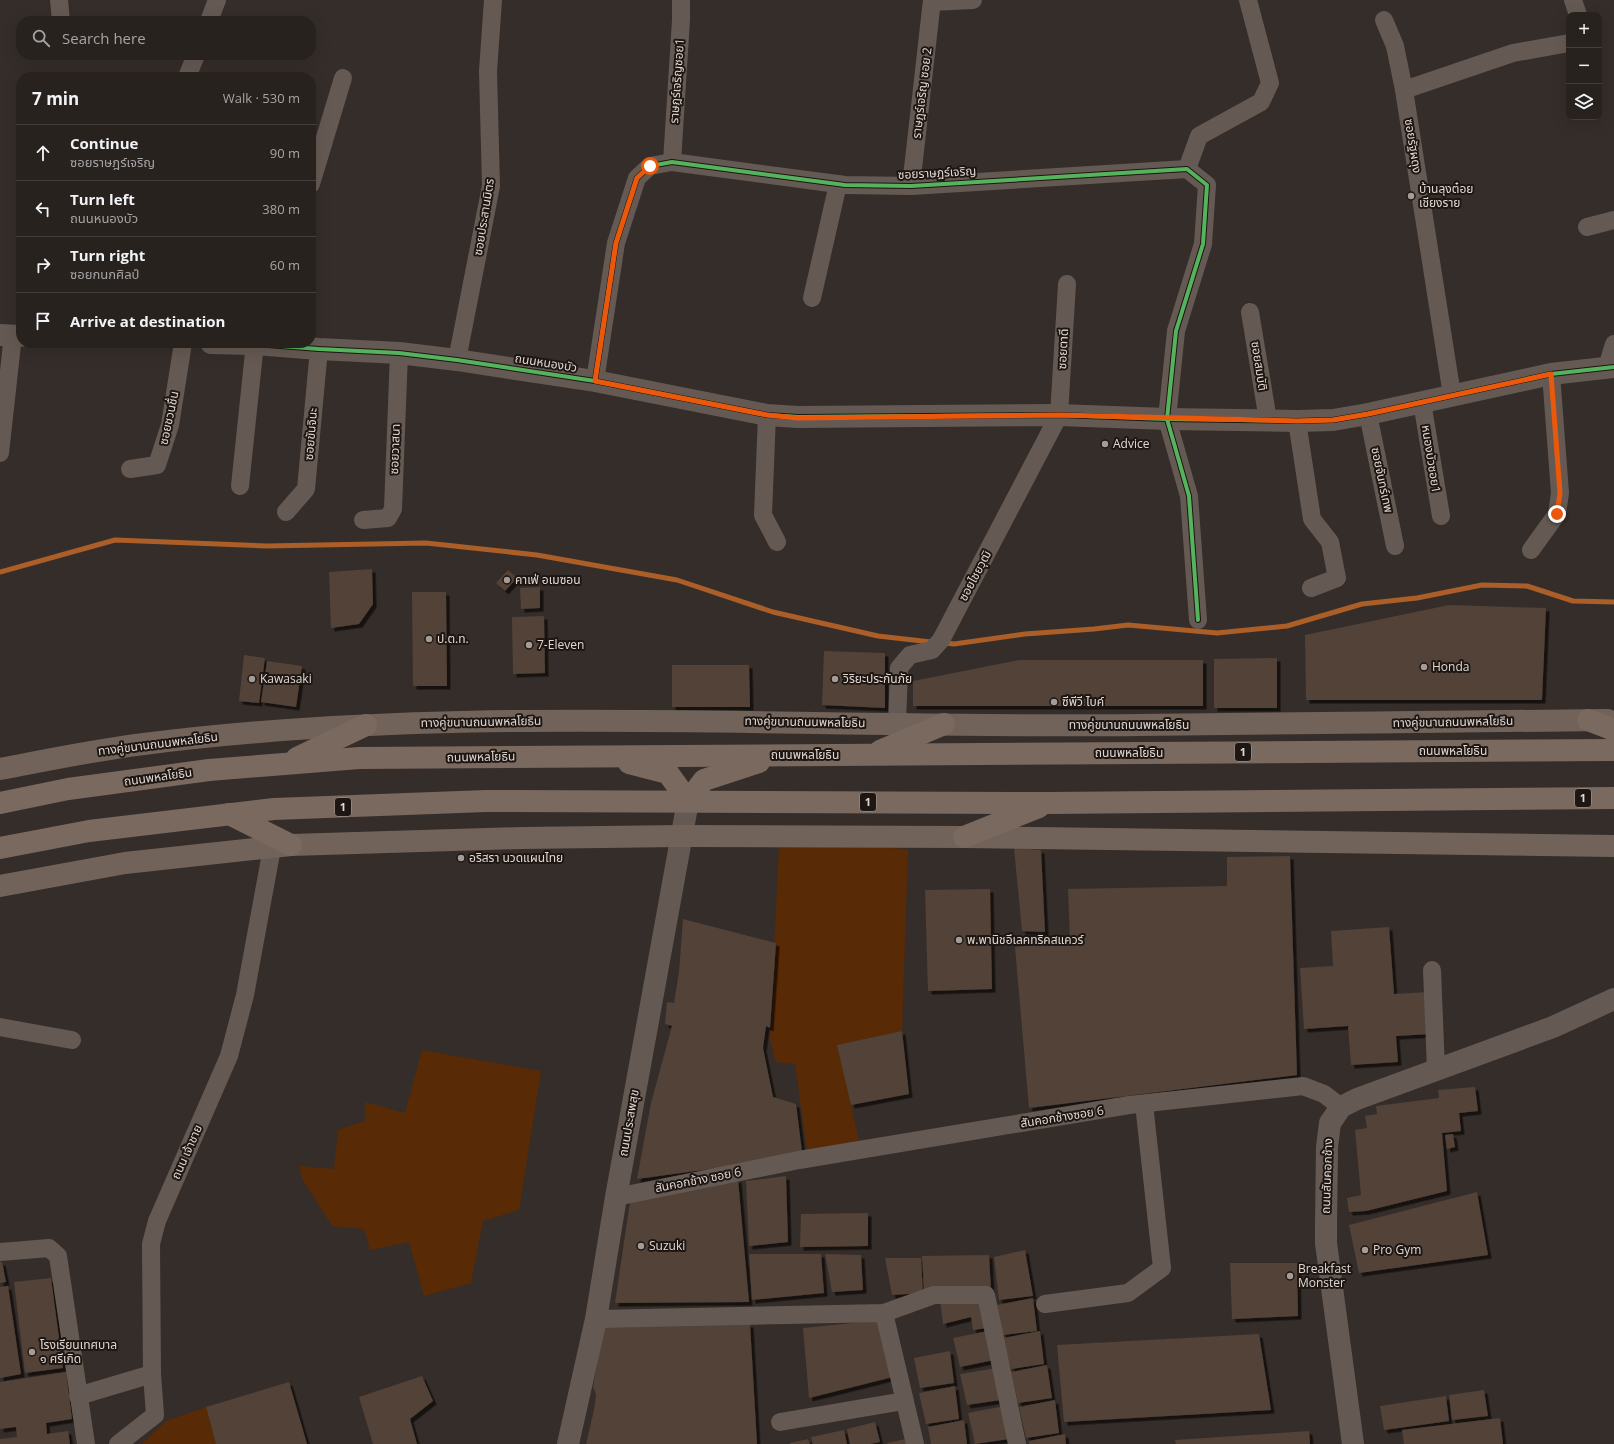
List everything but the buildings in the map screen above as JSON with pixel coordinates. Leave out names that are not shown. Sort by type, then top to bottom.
[{"type":"main road","name":"ทางคู่ขนานถนนพหลโยธิน","points":[[0,769],[143,744],[281,731],[366,725],[500,721],[622,720],[1137,726],[1614,720]]},
{"type":"main road","points":[[1588,720],[1614,730]]},
{"type":"main road","points":[[871,755],[944,724]]},
{"type":"main road","points":[[285,764],[366,725]]},
{"type":"main road","name":"ถนนพหลโยธิน","points":[[0,803],[68,789],[209,770],[359,758],[601,755],[779,756],[1614,750]]},
{"type":"main road","points":[[601,755],[668,774],[688,801],[704,780],[779,756]]},
{"type":"main road","name":"1","points":[[0,848],[89,831],[274,809],[486,801],[1049,803],[1614,798]]},
{"type":"main road","points":[[964,837],[1049,803]]},
{"type":"main road","points":[[229,814],[282,847]]},
{"type":"main road","points":[[0,886],[125,863],[282,847],[529,838],[681,836],[964,837],[1614,846]]},
{"type":"street","points":[[59,0],[61,16]]},
{"type":"street","points":[[210,16],[217,0]]},
{"type":"street","name":"ซอยประสานมิตร","points":[[457,360],[491,186],[488,71],[493,0]]},
{"type":"street","name":"ราษฎร์เจริญซอย1","points":[[672,162],[681,0]]},
{"type":"street","points":[[932,1],[973,0]]},
{"type":"street","points":[[1198,620],[1189,496],[1167,419],[1176,331],[1203,244],[1207,186],[1187,169],[1199,136],[1261,102],[1270,83],[1248,0]]},
{"type":"street","points":[[1573,0],[1577,12]]},
{"type":"street","name":"ราษฎร์เจริญ ซอย 2","points":[[911,186],[932,1]]},
{"type":"street","name":"ซอยรัฐผดุง","points":[[1384,20],[1394,46],[1404,90],[1452,395]]},
{"type":"street","points":[[1404,90],[1513,53],[1566,44]]},
{"type":"street","points":[[189,72],[194,60]]},
{"type":"street","points":[[316,167],[343,78]]},
{"type":"street","name":"ซอยราษฎร์เจริญ","points":[[595,381],[616,243],[637,178],[650,166],[672,162],[838,184],[911,186],[1187,169]]},
{"type":"street","points":[[812,298],[838,184]]},
{"type":"street","points":[[1588,227],[1614,220]]},
{"type":"street","name":"ซอยตาดี","points":[[1059,415],[1067,284]]},
{"type":"street","name":"ซอยสมบัติ","points":[[1250,312],[1268,420]]},
{"type":"street","points":[[0,453],[11,335]]},
{"type":"street","points":[[1611,367],[1614,344]]},
{"type":"street","name":"ซอยชวนชื่น","points":[[130,469],[157,465],[170,425],[182,348]]},
{"type":"street","points":[[240,486],[255,348]]},
{"type":"street","name":"ถนนหนองบัว","points":[[306,348],[399,353],[457,360],[595,381],[767,415],[798,418],[1059,415],[1167,419],[1297,421],[1333,420],[1368,414],[1551,374],[1611,367]]},
{"type":"street","name":"ซอยขันจินะ","points":[[286,512],[306,489],[319,349]]},
{"type":"street","name":"ซอยวาสนา","points":[[363,520],[388,518],[393,509],[399,353]]},
{"type":"street","points":[[1531,550],[1557,514],[1560,493],[1551,374]]},
{"type":"street","name":"หนองบัวซอย1","points":[[1422,402],[1441,516]]},
{"type":"street","name":"ซอยจันทร์เทพ","points":[[1368,414],[1396,546]]},
{"type":"street","points":[[767,415],[763,515],[777,542]]},
{"type":"street","name":"ซอยไชยวุฒิ","points":[[897,724],[899,668],[910,656],[932,650],[941,640],[1059,415]]},
{"type":"street","points":[[1297,421],[1312,519],[1330,542],[1337,578],[1311,588]]},
{"type":"street","name":"ถนนประสพสุข","points":[[568,1444],[596,1319],[616,1197],[688,801]]},
{"type":"street","name":"ถนน เจ้าชาย","points":[[118,1444],[155,1415],[152,1374],[151,1244],[157,1221],[229,1056],[282,847]]},
{"type":"street","points":[[1432,970],[1436,1070]]},
{"type":"street","name":"ถนนสันคอกช้าง","points":[[1353,1444],[1326,1243],[1327,1147],[1330,1123],[1341,1107],[1357,1098],[1553,1027],[1614,999]]},
{"type":"street","points":[[0,1026],[72,1040]]},
{"type":"street","name":"สันคอกช้างซอย 6","points":[[780,1164],[1144,1104],[1303,1086],[1324,1094],[1341,1107]]},
{"type":"street","points":[[1045,1304],[1128,1293],[1162,1268],[1144,1104]]},
{"type":"street","name":"สันคอกช้าง ซอย 6","points":[[616,1197],[780,1164]]},
{"type":"street","points":[[0,1252],[49,1248],[58,1256],[86,1444]]},
{"type":"street","points":[[596,1319],[884,1313],[934,1295],[986,1295],[1017,1444]]},
{"type":"street","points":[[884,1313],[915,1444]]},
{"type":"street","points":[[78,1396],[152,1374]]},
{"type":"street","points":[[780,1422],[904,1401]]},
{"type":"shaded area","points":[[779,843],[908,849],[902,1031],[838,1045],[859,1141],[807,1150],[795,1064],[776,1062],[770,1039]]},
{"type":"shaded area","points":[[422,1050],[541,1071],[519,1210],[483,1221],[471,1283],[424,1296],[409,1242],[370,1250],[364,1229],[332,1226],[301,1177],[300,1166],[334,1169],[338,1130],[365,1121],[365,1102],[405,1113]]},
{"type":"shaded area","points":[[206,1407],[216,1444],[142,1444],[166,1421]]},
{"type":"waterway","points":[[0,572],[115,540],[267,546],[426,543],[537,555],[677,580],[773,612],[878,636],[931,642]]},
{"type":"waterway","points":[[946,643],[954,644],[1025,634],[1128,625],[1217,633],[1287,626],[1362,604],[1417,598],[1482,585],[1527,586],[1573,601],[1614,602]]},
{"type":"cycle path","points":[[595,381],[616,243],[637,178],[650,166],[672,162],[845,185],[911,186],[1187,169],[1207,185],[1203,244],[1176,331],[1167,419],[1189,496],[1198,620]]},
{"type":"cycle path","points":[[306,348],[399,353],[457,360],[595,381],[767,415],[798,417],[1059,415],[1167,419],[1297,421],[1333,420],[1368,414],[1551,374],[1614,367]]},
{"type":"place","name":"บ้านลุงต๋อย เชียงราย","points":[[1411,196]]},
{"type":"place","name":"Advice","points":[[1105,444]]},
{"type":"place","name":"คาเฟ่ อเมซอน","points":[[507,580]]},
{"type":"place","name":"ป.ต.ท.","points":[[429,639]]},
{"type":"place","name":"7-Eleven","points":[[529,645]]},
{"type":"place","name":"Honda","points":[[1424,667]]},
{"type":"place","name":"Kawasaki","points":[[252,679]]},
{"type":"place","name":"วิริยะประกันภัย","points":[[835,679]]},
{"type":"place","name":"ซีพีวี ไบค์","points":[[1054,702]]},
{"type":"place","name":"อริสรา นวดแผนไทย","points":[[461,858]]},
{"type":"place","name":"พ.พานิชอีเลคทริคสแควร์","points":[[959,940]]},
{"type":"place","name":"Suzuki","points":[[641,1246]]},
{"type":"place","name":"Pro Gym","points":[[1365,1250]]},
{"type":"place","name":"Breakfast Monster","points":[[1290,1276]]},
{"type":"place","name":"โรงเรียนเทศบาล ๑ ศรีเกิด","points":[[32,1352]]},
{"type":"route","points":[[650,166],[637,178],[616,243],[595,381],[767,415],[798,418],[1059,415],[1167,419],[1297,421],[1333,420],[1368,414],[1551,374],[1560,493],[1557,514]]}]
